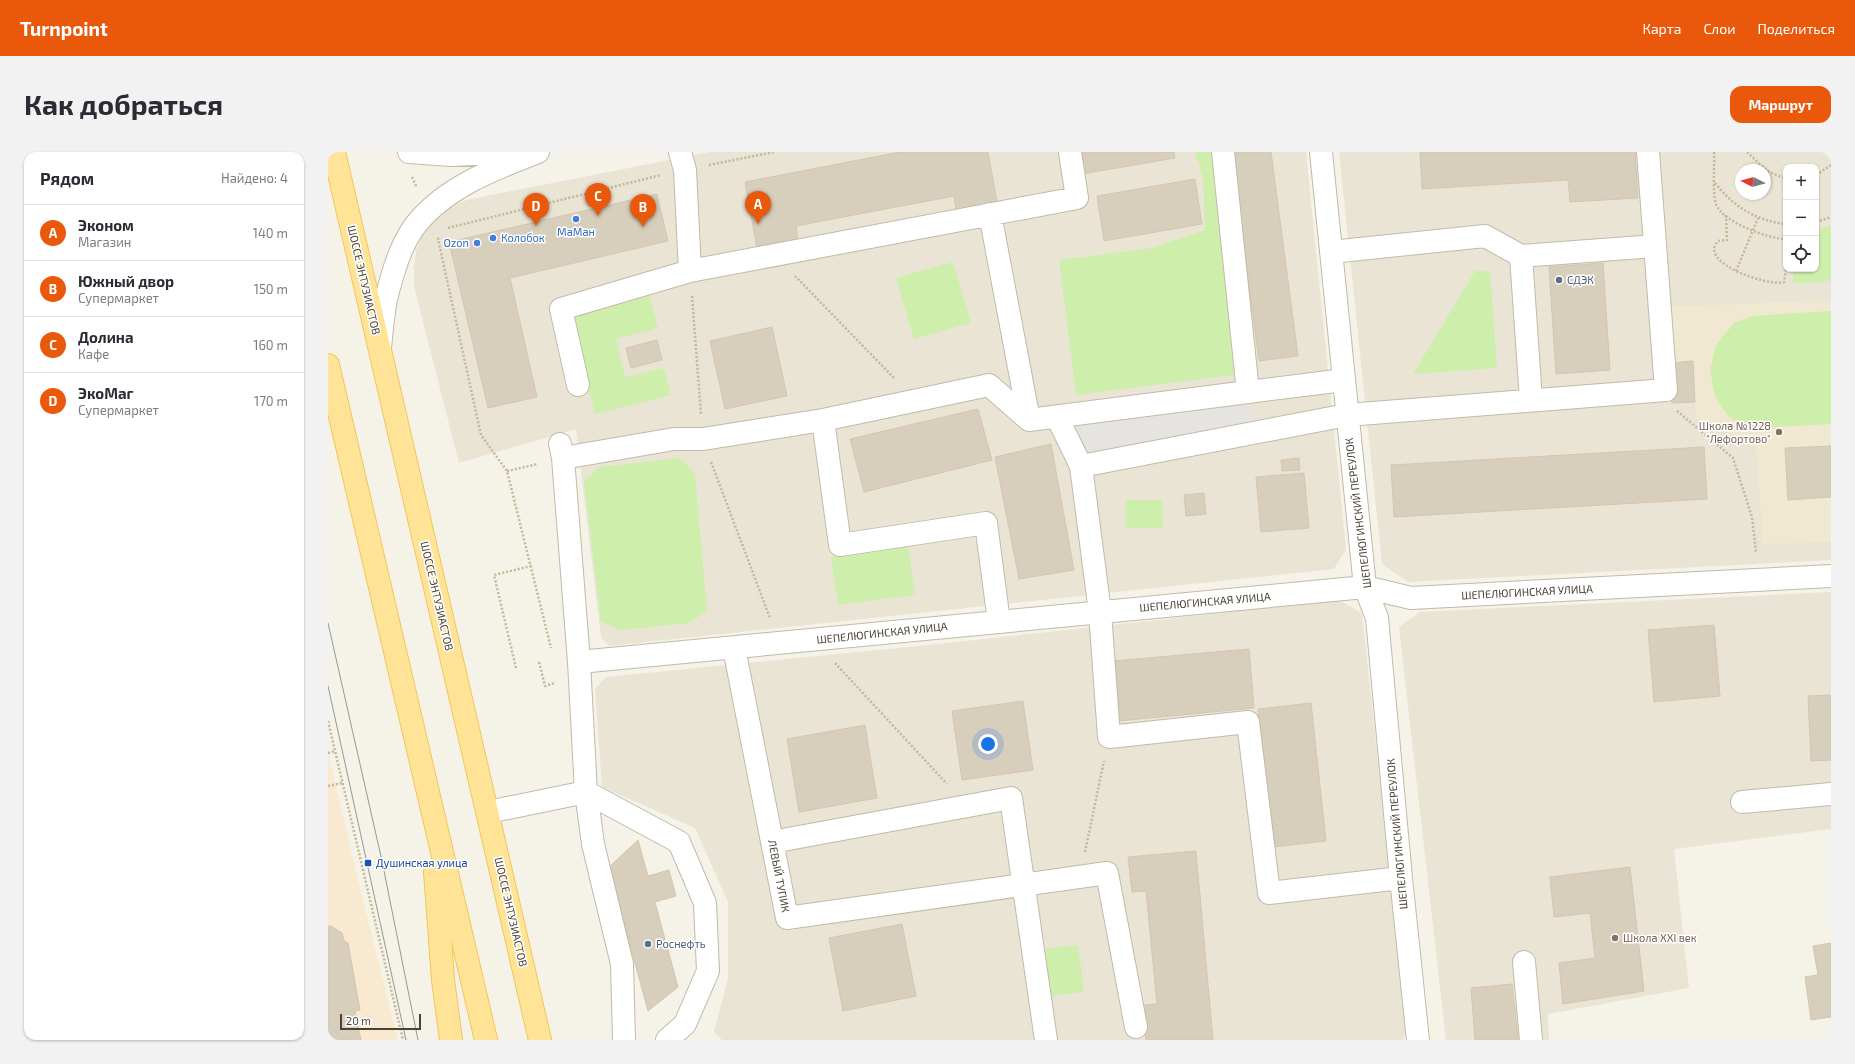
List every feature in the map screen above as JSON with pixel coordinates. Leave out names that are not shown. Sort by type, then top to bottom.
[{"type":"main road","name":"ШОССЕ ЭНТУЗИАСТОВ","points":[[334,152],[540,1040]]},
{"type":"main road","points":[[328,365],[486,1040]]},
{"type":"main road","points":[[430,805],[443,980],[451,1040]]},
{"type":"street","points":[[409,152],[451,155],[522,152]]},
{"type":"street","points":[[380,347],[387,297],[398,259],[414,228],[430,209],[458,188],[494,169],[538,152]]},
{"type":"street","points":[[578,385],[561,309],[690,271],[1077,198],[1070,152]]},
{"type":"street","points":[[1223,152],[1248,392]]},
{"type":"street","name":"ШЕПЕЛЮГИНСКИЙ ПЕРЕУЛОК","points":[[1321,152],[1365,587],[1377,618],[1401,878],[1418,1040]]},
{"type":"street","points":[[1081,466],[1347,415],[1666,390],[1648,152]]},
{"type":"street","points":[[683,161],[690,271]]},
{"type":"street","points":[[990,214],[1029,420]]},
{"type":"street","points":[[1331,252],[1485,236],[1520,256],[1655,246]]},
{"type":"street","points":[[1520,256],[1531,400]]},
{"type":"street","points":[[624,1040],[622,964],[593,844],[586,792],[579,662],[561,451],[674,439],[703,439],[823,420],[989,385],[1029,420],[1344,380]]},
{"type":"street","points":[[1057,417],[1081,466],[1100,612],[1109,737],[1248,722],[1269,893],[1401,878]]},
{"type":"street","points":[[823,420],[840,545],[986,523],[998,622]]},
{"type":"street","name":"ШЕПЕЛЮГИНСКАЯ УЛИЦА","points":[[579,662],[1365,587],[1411,598],[1831,576]]},
{"type":"street","name":"ЛЕВЫЙ ТУПИК","points":[[734,648],[787,918],[1107,873],[1136,1027]]},
{"type":"street","points":[[488,812],[586,792],[680,842],[705,904],[708,970],[685,1024],[667,1040]]},
{"type":"street","points":[[1742,802],[1831,794]]},
{"type":"street","points":[[772,842],[1011,798],[1046,1040]]},
{"type":"street","points":[[1524,962],[1531,1040]]},
{"type":"path","points":[[446,228],[683,161],[774,152]]},
{"type":"path","points":[[1714,152],[1716,205],[1726,215],[1752,231],[1783,238]]},
{"type":"path","points":[[1747,152],[1767,171],[1783,178]]},
{"type":"path","points":[[1819,173],[1831,165]]},
{"type":"path","points":[[411,176],[420,194]]},
{"type":"path","points":[[1715,183],[1729,199],[1742,210],[1758,218],[1783,223]]},
{"type":"path","points":[[1726,215],[1727,238],[1725,241],[1716,242],[1716,257],[1736,271],[1762,280],[1781,283],[1785,280],[1786,272]]},
{"type":"path","points":[[1819,221],[1831,217]]},
{"type":"path","points":[[1736,271],[1758,218]]},
{"type":"path","points":[[442,234],[438,239],[481,435],[507,471],[531,566],[494,575],[516,668]]},
{"type":"path","points":[[774,255],[917,400]]},
{"type":"path","points":[[1666,390],[1670,405],[1732,458],[1752,517],[1756,552]]},
{"type":"path","points":[[507,471],[561,451]]},
{"type":"path","points":[[813,640],[967,805]]},
{"type":"path","points":[[539,662],[545,686],[560,682]]},
{"type":"path","points":[[328,722],[403,1040]]},
{"type":"path","points":[[1080,877],[1109,737]]},
{"type":"path","points":[[328,753],[335,751]]},
{"type":"path","points":[[328,786],[342,783]]},
{"type":"shaded area","points":[[710,152],[1306,152],[1346,549],[1334,569],[609,646],[601,637],[576,429],[459,463],[414,286],[416,251],[424,231],[437,216],[451,205],[471,199]]},
{"type":"shaded area","points":[[1339,152],[1831,152],[1831,560],[1408,582],[1382,564]]},
{"type":"shaded area","name":"Школа №1228 \"Лефортово\"","points":[[1831,300],[1831,542],[1763,544],[1756,445],[1696,418],[1693,362],[1669,363],[1666,307]]},
{"type":"shaded area","points":[[1248,392],[1256,433],[1081,466],[1057,417]]},
{"type":"shaded area","points":[[1831,592],[1831,829],[1674,849],[1689,988],[1548,1014],[1549,1040],[1446,1040],[1399,627],[1420,612]]},
{"type":"shaded area","points":[[1339,600],[1362,613],[1407,1032],[1403,1040],[722,1040],[714,1032],[728,978],[728,902],[695,828],[602,787],[595,689],[606,677],[938,644]]},
{"type":"shaded area","points":[[328,753],[359,884],[398,1040],[328,1040]]},
{"type":"green space","points":[[1195,152],[1212,152],[1240,374],[1076,395],[1059,260],[1152,248],[1205,230],[1203,179]]},
{"type":"green space","points":[[1831,226],[1831,280],[1813,283],[1793,283],[1794,272],[1819,272],[1819,229]]},
{"type":"green space","points":[[953,262],[971,323],[914,339],[896,278]]},
{"type":"green space","points":[[1475,271],[1490,271],[1497,368],[1413,374]]},
{"type":"green space","points":[[649,294],[658,328],[616,339],[625,377],[664,368],[671,395],[595,414],[570,313]]},
{"type":"green space","points":[[1831,311],[1831,424],[1757,428],[1742,425],[1728,416],[1715,397],[1710,370],[1716,345],[1734,323],[1752,316]]},
{"type":"green space","points":[[679,458],[695,473],[707,611],[689,623],[619,630],[601,621],[584,481],[600,467]]},
{"type":"green space","points":[[1126,500],[1162,500],[1163,528],[1126,528]]},
{"type":"green space","points":[[908,546],[915,595],[838,605],[831,557]]},
{"type":"green space","points":[[1078,945],[1084,992],[1050,996],[1044,949]]},
{"type":"building","points":[[900,152],[988,152],[997,202],[956,210],[954,196],[796,226],[798,240],[757,248],[745,182]]},
{"type":"building","points":[[1078,152],[1174,152],[1175,158],[1082,174]]},
{"type":"building","points":[[1231,152],[1271,152],[1298,356],[1259,361]]},
{"type":"building","points":[[1420,152],[1635,152],[1638,198],[1570,202],[1568,180],[1422,189]]},
{"type":"building","points":[[1195,179],[1202,224],[1104,241],[1097,196]]},
{"type":"building","points":[[657,194],[668,241],[510,278],[537,397],[488,408],[449,242]]},
{"type":"building","points":[[1603,263],[1610,370],[1556,374],[1549,267]]},
{"type":"building","points":[[772,327],[787,396],[725,409],[710,341]]},
{"type":"building","points":[[657,340],[662,360],[631,368],[626,348]]},
{"type":"building","points":[[1693,361],[1695,402],[1672,403],[1669,363]]},
{"type":"building","points":[[978,409],[992,460],[864,492],[850,439]]},
{"type":"building","points":[[1051,444],[1074,570],[1019,579],[995,457]]},
{"type":"building","points":[[1831,446],[1831,497],[1788,500],[1785,448]]},
{"type":"building","points":[[1704,447],[1707,499],[1394,517],[1391,465]]},
{"type":"building","points":[[1299,458],[1300,470],[1282,471],[1281,460]]},
{"type":"building","points":[[1304,473],[1309,528],[1261,532],[1256,477]]},
{"type":"building","points":[[1204,493],[1206,514],[1186,516],[1184,495]]},
{"type":"building","points":[[1714,625],[1720,696],[1654,702],[1648,630]]},
{"type":"building","points":[[1249,649],[1254,708],[1118,721],[1113,661]]},
{"type":"building","points":[[1831,695],[1831,760],[1811,761],[1808,696]]},
{"type":"building","points":[[1023,701],[1033,770],[962,780],[952,711]]},
{"type":"building","points":[[1311,703],[1326,841],[1272,847],[1258,709]]},
{"type":"building","points":[[865,725],[877,798],[799,812],[787,739]]},
{"type":"building","name":"Роснефть","points":[[638,840],[648,876],[669,870],[676,896],[655,902],[678,987],[648,1011],[609,867]]},
{"type":"building","points":[[1196,851],[1213,1040],[1146,1040],[1143,1005],[1157,1004],[1146,891],[1132,892],[1128,857]]},
{"type":"building","name":"Школа XXI век","points":[[1630,867],[1644,991],[1563,1004],[1559,963],[1595,958],[1590,913],[1554,917],[1550,877]]},
{"type":"building","points":[[902,924],[916,996],[843,1011],[829,938]]},
{"type":"building","points":[[328,926],[331,926],[342,933],[344,941],[348,943],[360,1010],[355,1011],[361,1040],[328,1040]]},
{"type":"building","points":[[1831,943],[1831,1017],[1811,1020],[1805,977],[1818,975],[1813,946]]},
{"type":"building","points":[[1512,984],[1518,1040],[1475,1040],[1471,988]]},
{"type":"tram line","points":[[328,623],[382,861],[418,1040]]},
{"type":"tram line","points":[[328,686],[406,1040]]},
{"type":"place","name":"Долина","points":[[598,216]]},
{"type":"place","name":"МаМан","points":[[576,219]]},
{"type":"place","name":"Эконом","points":[[758,224]]},
{"type":"place","name":"ЭкоМаг","points":[[536,226]]},
{"type":"place","name":"Южный двор","points":[[643,227]]},
{"type":"place","name":"Колобок","points":[[493,238]]},
{"type":"place","name":"Ozon","points":[[477,243]]},
{"type":"place","name":"СДЭК","points":[[1559,280]]},
{"type":"place","name":"Школа №1228 \"Лефортово\"","points":[[1779,432]]},
{"type":"place","name":"Душинская улица","points":[[368,863]]},
{"type":"place","name":"Школа XXI век","points":[[1615,938]]},
{"type":"place","name":"Роснефть","points":[[648,944]]}]
